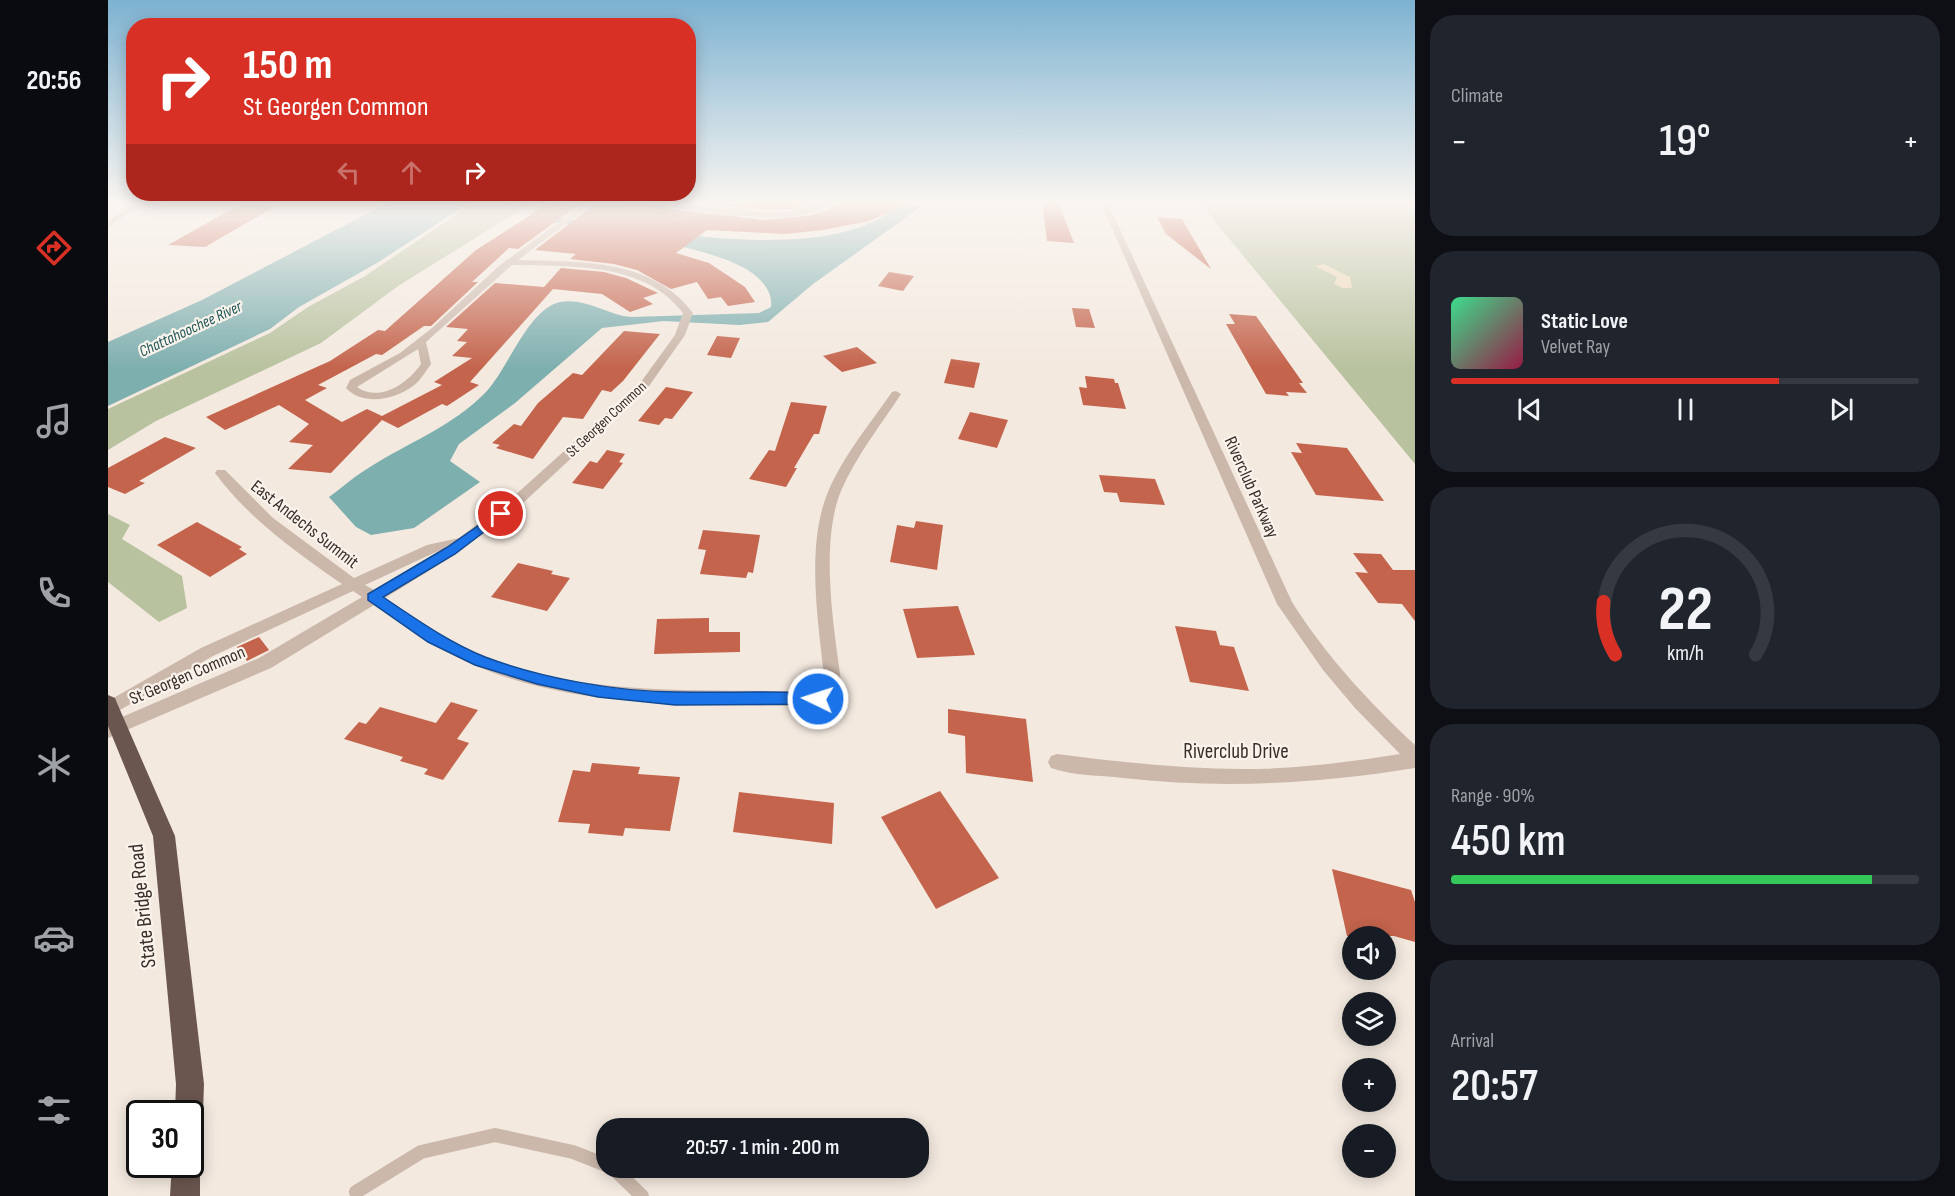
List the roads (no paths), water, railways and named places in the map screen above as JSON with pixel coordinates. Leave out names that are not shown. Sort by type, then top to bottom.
[{"type":"highway","name":"State Bridge Road","points":[[110,716],[165,836],[190,1084],[189,1100]]},
{"type":"highway","points":[[185,1196],[186,1178]]},
{"type":"street","points":[[421,342],[426,363],[414,381],[380,396],[364,395],[351,388],[354,382],[404,355],[421,342],[517,257]]},
{"type":"street","name":"Riverclub Parkway","points":[[1128,257],[1285,604],[1304,636],[1336,678],[1415,758]]},
{"type":"street","name":"St Georgen Common","points":[[110,716],[265,663],[465,540],[518,500],[645,384],[683,328],[688,313],[681,299],[654,281],[639,275],[602,268],[510,262]]},
{"type":"street","name":"East Andechs Summit","points":[[221,473],[235,492],[339,576],[433,638],[480,661],[537,678],[598,691],[675,699],[752,696],[835,700],[824,546],[831,502],[848,469],[896,394]]},
{"type":"street","name":"St Georgen Common","points":[[110,716],[207,652],[432,548],[465,540]]},
{"type":"street","name":"Riverclub Drive","points":[[1057,762],[1153,773],[1248,777],[1338,772],[1415,758]]},
{"type":"lane","points":[[354,1195],[421,1152],[495,1136],[573,1152],[596,1161]]},
{"type":"lane","points":[[625,1178],[642,1196]]},
{"type":"water","name":"Chattahoochee River","points":[[284,257],[386,257],[299,307],[270,329],[108,406],[108,342],[202,300]]},
{"type":"water","points":[[717,257],[851,257],[813,284],[768,322],[739,325],[664,321],[602,328],[515,403],[459,444],[450,461],[480,482],[414,528],[371,535],[356,527],[329,497],[365,470],[445,425],[473,404],[494,382],[528,327],[549,307],[560,302],[578,302],[631,317],[759,313],[771,307],[769,292],[760,280],[736,264]]}]
